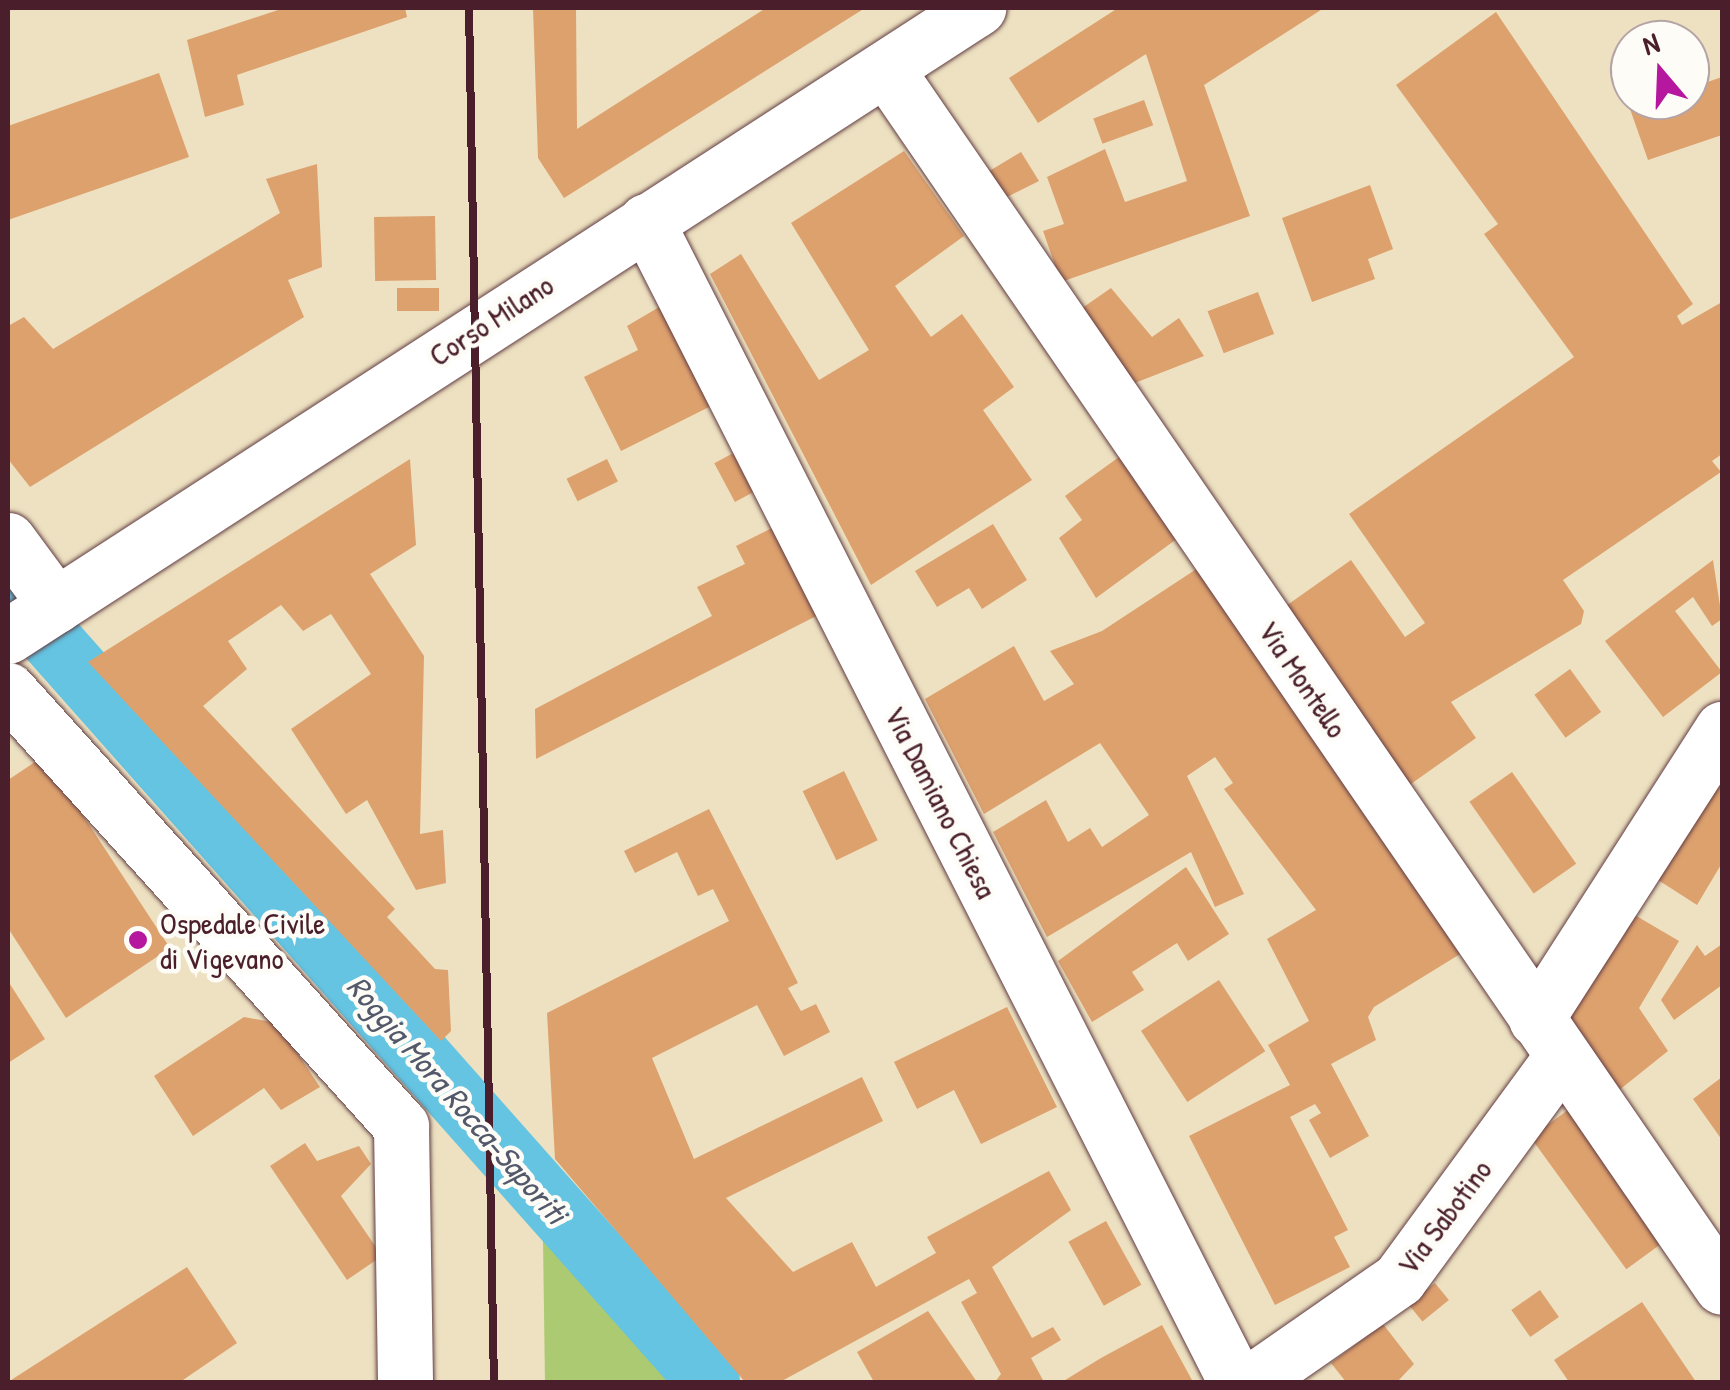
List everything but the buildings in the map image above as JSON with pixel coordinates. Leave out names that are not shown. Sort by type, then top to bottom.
[{"type":"street","name":"Corso Milano","points":[[8,636],[978,8]]},
{"type":"street","name":"Via Montello","points":[[886,69],[1722,1287]]},
{"type":"street","name":"Via Damiano Chiesa","points":[[646,221],[1236,1382]]},
{"type":"street","points":[[8,540],[54,606]]},
{"type":"street","points":[[8,690],[400,1126],[405,1382]]},
{"type":"street","name":"Via Sabotino","points":[[1252,1382],[1399,1280],[1548,1038],[1722,729]]},
{"type":"green space","points":[[543,1238],[669,1382],[545,1382]]},
{"type":"waterway","name":"Roggia Mora Rocca-Saporiti","points":[[8,591],[709,1382]]},
{"type":"railway","points":[[469,8],[494,1382]]},
{"type":"place","name":"Ospedale Civile di Vigevano","points":[[138,940]]}]
